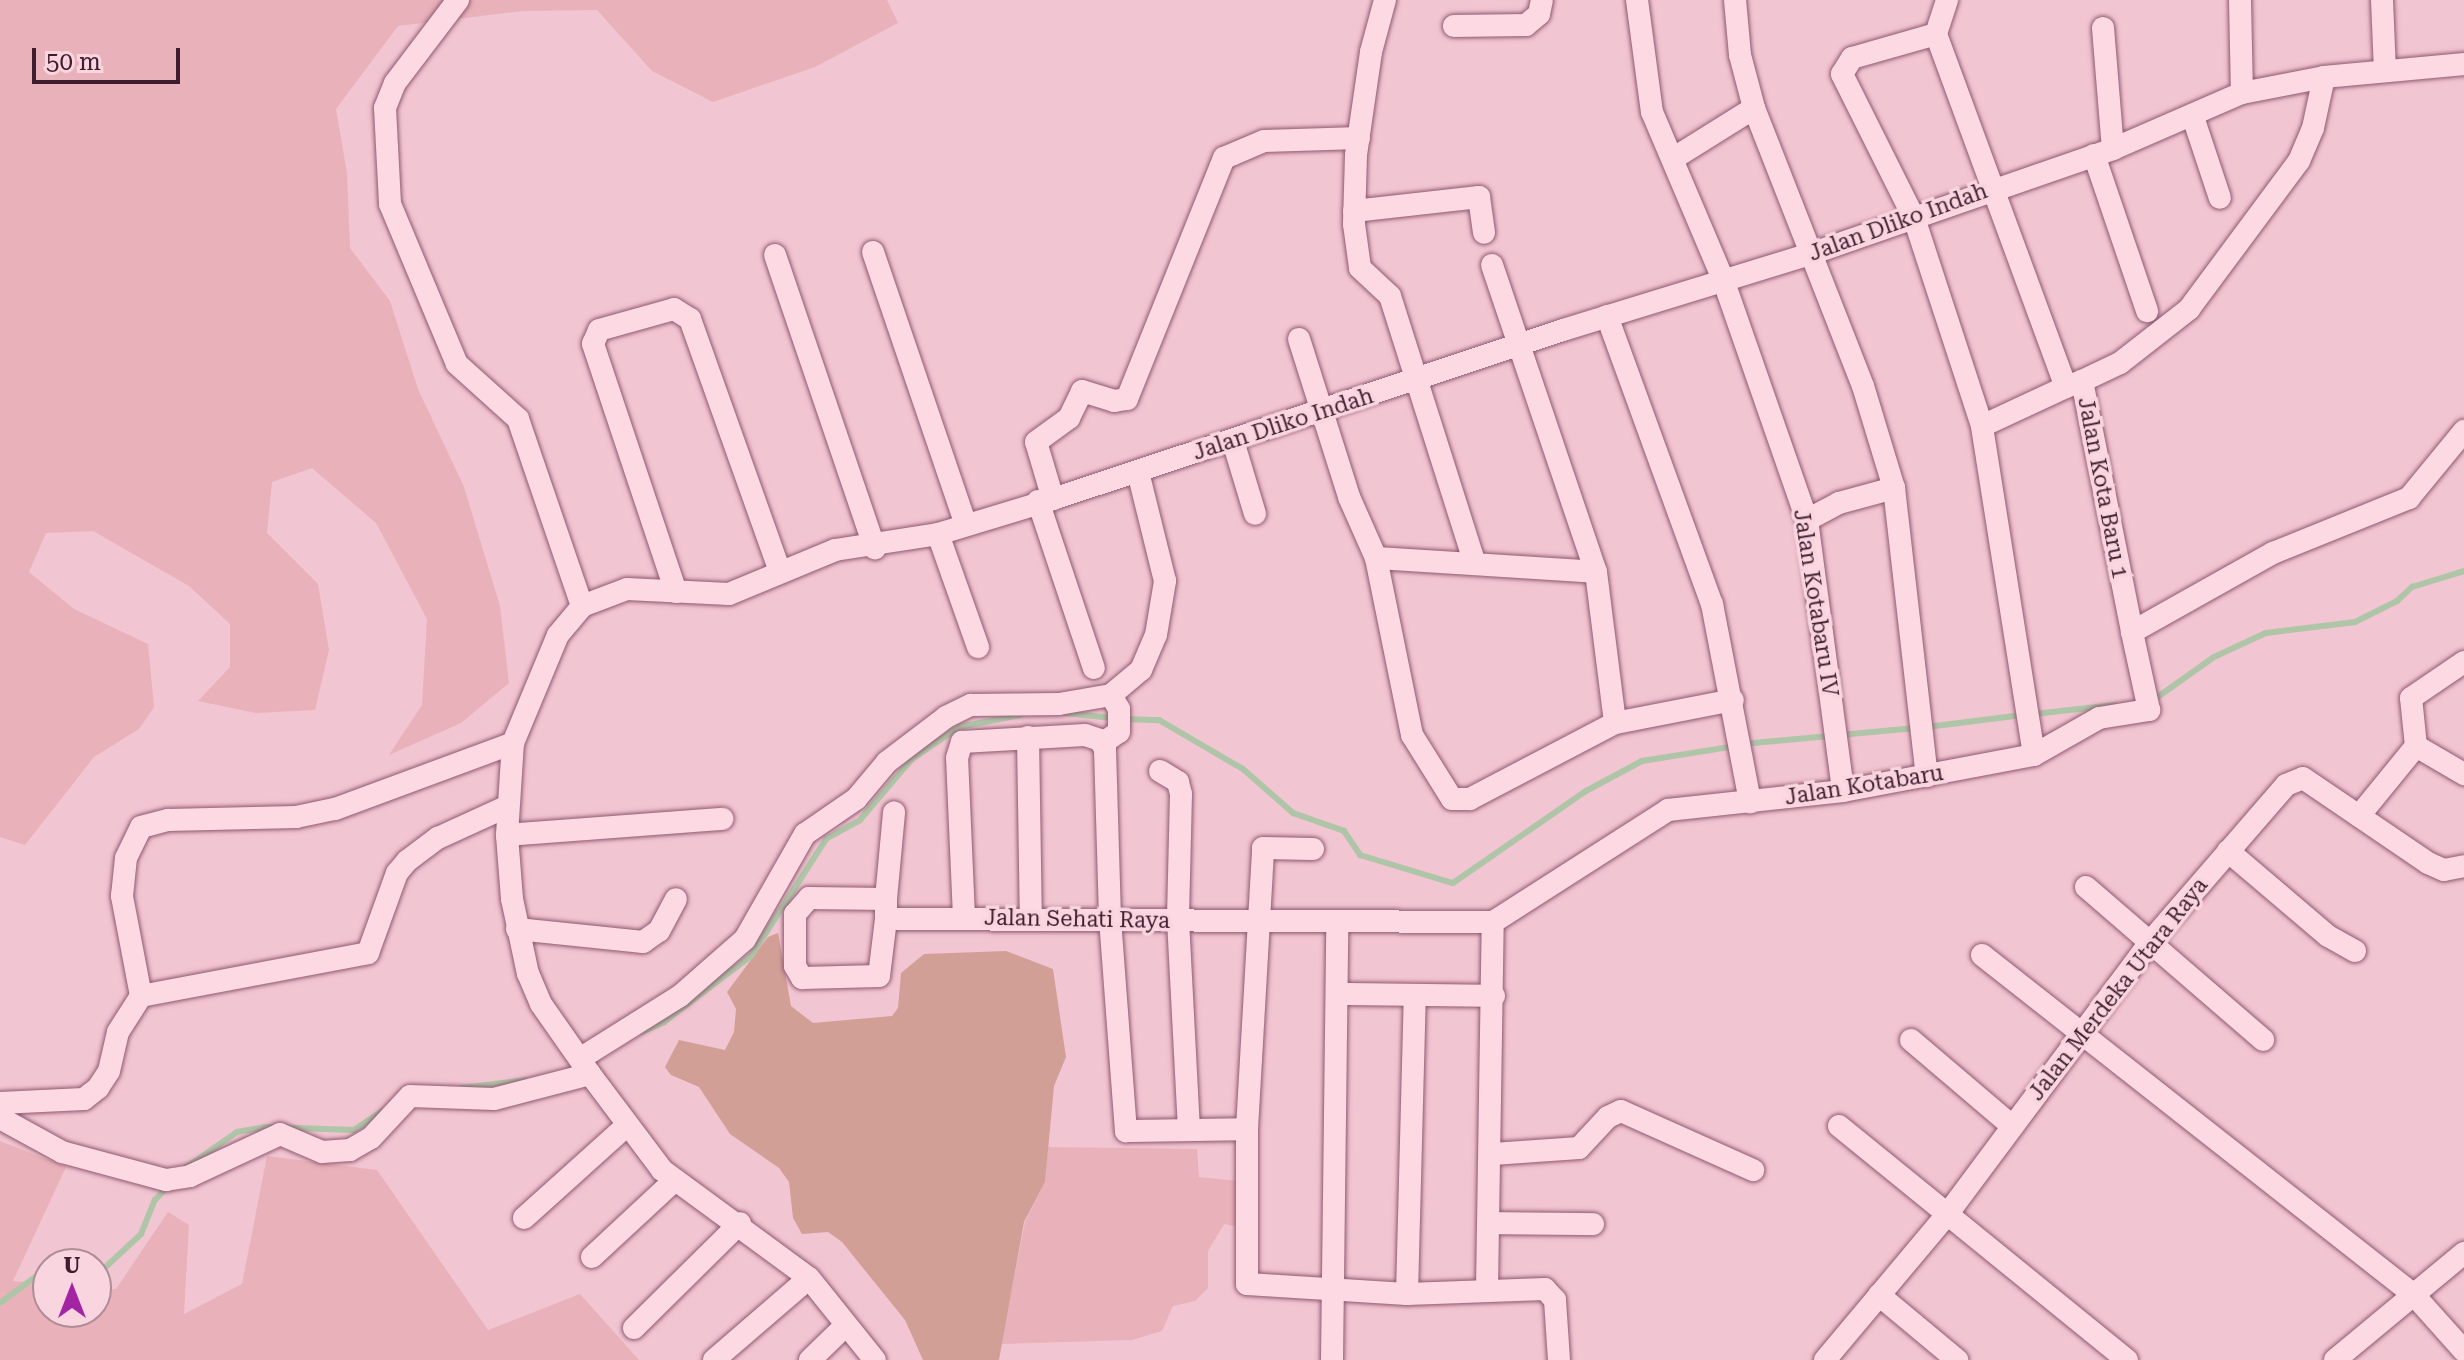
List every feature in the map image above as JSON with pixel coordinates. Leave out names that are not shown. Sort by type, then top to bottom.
[{"type":"street","points":[[458,0],[395,83],[385,108],[390,204],[457,364],[518,419],[582,606],[558,635],[513,743],[507,835],[517,929],[532,985],[626,1126],[675,1180],[740,1223],[809,1278],[875,1360]]},
{"type":"street","points":[[1385,0],[1359,138],[1354,211],[1360,268],[1389,291],[1474,561]]},
{"type":"street","points":[[1454,26],[1526,25],[1539,14],[1542,0]]},
{"type":"street","name":"Jalan Kotabaru IV","points":[[1637,0],[1652,112],[1724,282],[1807,520],[1843,791]]},
{"type":"street","points":[[1735,0],[1740,55],[1754,108],[1813,253],[1894,488],[1927,776]]},
{"type":"street","points":[[1947,0],[1936,34],[1852,58],[1842,74],[1914,218],[1982,426],[2034,755]]},
{"type":"street","points":[[2240,0],[2242,93]]},
{"type":"street","points":[[2382,0],[2385,71]]},
{"type":"street","points":[[2103,28],[2103,152],[2147,311]]},
{"type":"street","name":"Jalan Kota Baru 1","points":[[1936,34],[1992,189],[2074,384],[2132,632]]},
{"type":"street","name":"Jalan Dliko Indah","points":[[582,606],[627,589],[729,594],[835,550],[875,548],[938,534],[965,522],[1138,472],[1607,316],[1813,253],[2103,152],[2193,117],[2242,93],[2324,77],[2464,64]]},
{"type":"street","points":[[1982,426],[2120,363],[2189,309],[2299,161],[2313,128],[2324,77]]},
{"type":"street","points":[[1674,158],[1754,108]]},
{"type":"street","points":[[2193,117],[2220,198]]},
{"type":"street","points":[[1094,668],[1046,500],[1036,442],[1069,418],[1082,391],[1114,401],[1127,399],[1224,158],[1264,141],[1359,138]]},
{"type":"street","points":[[1354,211],[1479,197],[1484,233]]},
{"type":"street","points":[[873,252],[965,522]]},
{"type":"street","points":[[775,255],[875,548]]},
{"type":"street","points":[[1492,265],[1596,572],[1615,723]]},
{"type":"street","points":[[676,592],[593,344],[599,330],[674,309],[690,319],[780,572]]},
{"type":"street","points":[[1607,316],[1698,557],[1743,746],[1750,802]]},
{"type":"street","points":[[1299,339],[1376,558],[1412,735],[1452,799],[1470,799],[1615,723],[1733,700]]},
{"type":"street","points":[[2132,632],[2273,553],[2392,509],[2409,498],[2464,431]]},
{"type":"street","points":[[1233,441],[1255,514]]},
{"type":"street","points":[[1138,472],[1164,562],[1165,586],[1156,635],[1141,670],[1113,720],[1110,919],[1126,1131],[1247,1129]]},
{"type":"street","points":[[1807,520],[1839,503],[1894,488]]},
{"type":"street","points":[[938,534],[978,647]]},
{"type":"street","points":[[1376,558],[1474,561],[1596,572]]},
{"type":"street","name":"Jalan Kotabaru","points":[[1493,922],[1659,813],[1843,791],[2034,755],[2099,718],[2146,700],[2132,632]]},
{"type":"street","points":[[2359,816],[2416,746],[2411,698],[2464,662]]},
{"type":"street","points":[[0,1118],[62,1152],[166,1180],[190,1176],[280,1134],[322,1152],[350,1150],[371,1138],[410,1096],[503,1098],[585,1065],[680,996],[745,939],[805,834],[856,799],[887,762],[946,717],[971,705],[1059,704],[1113,720]]},
{"type":"street","points":[[964,917],[959,747],[966,740],[1085,735],[1113,720]]},
{"type":"street","points":[[1028,737],[1031,918]]},
{"type":"street","points":[[0,1103],[84,1099],[98,1088],[109,1071],[118,1032],[141,996],[122,896],[126,858],[141,827],[168,820],[296,817],[335,809],[513,743]]},
{"type":"street","points":[[2416,746],[2464,774]]},
{"type":"street","points":[[1160,771],[1178,782],[1181,794],[1178,920],[1189,1130]]},
{"type":"street","name":"Jalan Merdeka Utara Raya","points":[[1825,1360],[1949,1212],[2151,941],[2295,779],[2328,792],[2428,863],[2444,870],[2464,866]]},
{"type":"street","points":[[141,996],[368,953],[407,861],[438,838],[508,806]]},
{"type":"street","points":[[886,909],[894,812]]},
{"type":"street","points":[[507,835],[722,819]]},
{"type":"street","points":[[1313,849],[1263,848],[1247,1129],[1244,1281],[1332,1292],[1407,1294],[1487,1288],[1553,1294],[1559,1360]]},
{"type":"street","points":[[2228,851],[2328,936],[2355,951]]},
{"type":"street","points":[[2086,887],[2263,1040]]},
{"type":"street","name":"Jalan Sehati Raya","points":[[886,909],[879,976],[802,978],[792,954],[793,929],[797,906],[809,898],[964,917],[1493,922]]},
{"type":"street","points":[[517,929],[643,942],[659,931],[676,899]]},
{"type":"street","points":[[1332,1360],[1339,994],[1337,922]]},
{"type":"street","points":[[1487,1288],[1493,1154],[1493,922]]},
{"type":"street","points":[[1982,955],[2414,1295],[2464,1351]]},
{"type":"street","points":[[1339,994],[1494,996]]},
{"type":"street","points":[[1407,1294],[1415,996]]},
{"type":"street","points":[[1911,1040],[2012,1126]]},
{"type":"street","points":[[1493,1154],[1579,1148],[1608,1117],[1621,1111],[1753,1170]]},
{"type":"street","points":[[524,1218],[626,1126]]},
{"type":"street","points":[[1839,1126],[1949,1212],[2060,1309],[2127,1360]]},
{"type":"street","points":[[592,1257],[675,1180]]},
{"type":"street","points":[[634,1328],[740,1223]]},
{"type":"street","points":[[1490,1223],[1593,1224]]},
{"type":"street","points":[[2335,1360],[2464,1253]]},
{"type":"street","points":[[714,1360],[809,1278]]},
{"type":"street","points":[[1879,1295],[1957,1360]]},
{"type":"street","points":[[810,1360],[845,1326]]},
{"type":"shaded area","points":[[0,0],[887,0],[898,23],[815,67],[713,102],[652,71],[597,10],[523,11],[398,26],[336,109],[347,173],[350,248],[390,301],[418,389],[464,487],[500,606],[509,683],[461,723],[389,755],[422,705],[427,619],[376,523],[312,468],[272,482],[267,533],[318,584],[329,650],[315,710],[256,713],[198,701],[230,667],[230,624],[189,586],[93,531],[46,533],[29,572],[74,609],[148,644],[154,707],[139,729],[94,757],[25,845],[0,837]]},
{"type":"shaded area","points":[[778,933],[791,1006],[813,1023],[892,1016],[898,1008],[901,973],[924,954],[1006,951],[1053,969],[1066,1057],[1054,1086],[1045,1182],[1024,1222],[999,1360],[923,1360],[905,1320],[842,1242],[828,1232],[802,1234],[793,1218],[789,1182],[779,1168],[730,1134],[699,1087],[671,1075],[665,1067],[679,1040],[725,1050],[734,1032],[736,1009],[727,992],[768,937]]},
{"type":"shaded area","points":[[0,1141],[66,1167],[13,1281],[32,1283],[32,1328],[112,1328],[112,1289],[116,1289],[168,1212],[189,1225],[184,1314],[242,1284],[267,1156],[377,1170],[488,1330],[580,1294],[639,1360],[0,1360]]},
{"type":"shaded area","points":[[1048,1147],[1197,1149],[1199,1177],[1238,1181],[1235,1226],[1224,1224],[1208,1251],[1208,1288],[1195,1301],[1173,1306],[1162,1331],[1132,1340],[1001,1344],[1025,1222],[1045,1182]]},
{"type":"waterway","points":[[2152,701],[2214,657],[2266,633],[2355,622],[2397,601],[2412,587],[2464,571]]},
{"type":"waterway","points":[[2034,714],[2114,705]]},
{"type":"waterway","points":[[1064,713],[1113,718]]},
{"type":"waterway","points":[[642,1032],[664,1022],[751,956],[826,839],[860,820],[912,759],[959,727],[1021,715]]},
{"type":"waterway","points":[[1927,727],[2022,715]]},
{"type":"waterway","points":[[1124,719],[1159,720],[1243,769],[1293,813],[1344,831],[1360,855],[1453,883],[1586,791],[1642,761],[1754,743],[1915,728]]},
{"type":"waterway","points":[[461,1088],[526,1080]]},
{"type":"waterway","points":[[181,1171],[237,1132],[265,1127],[354,1130],[382,1111]]},
{"type":"waterway","points":[[112,1261],[141,1234],[155,1200],[168,1186]]},
{"type":"waterway","points":[[0,1303],[32,1279]]}]
